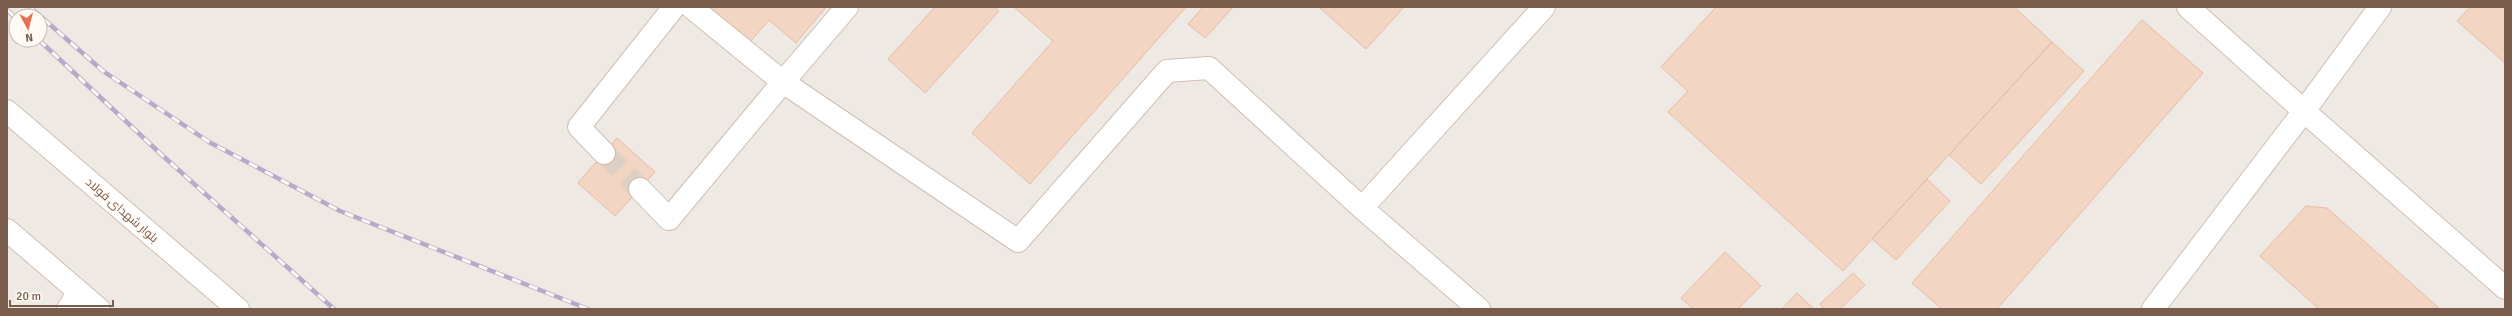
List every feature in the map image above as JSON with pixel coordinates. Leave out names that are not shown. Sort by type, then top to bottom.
[{"type":"street","points":[[604,153],[579,127],[674,7]]},
{"type":"street","points":[[691,7],[783,82],[1018,241],[1167,71],[1209,68],[1362,208],[1478,309]]},
{"type":"street","points":[[640,189],[669,219],[847,7]]},
{"type":"street","points":[[1362,208],[1544,7]]},
{"type":"street","points":[[2188,7],[2505,288]]},
{"type":"street","points":[[2153,309],[2304,111],[2380,7]]},
{"type":"street","name":"بلوار شهدای فولاد","points":[[7,111],[238,309]]},
{"type":"street","points":[[8,233],[74,300],[99,309]]},
{"type":"shaded area","points":[[7,7],[2505,7],[2505,309],[7,309]]},
{"type":"building","points":[[709,7],[826,7],[796,43],[769,20],[750,42]]},
{"type":"building","points":[[935,7],[995,7],[999,11],[925,93],[888,59]]},
{"type":"building","points":[[1014,7],[1186,7],[1030,184],[972,133],[1053,41]]},
{"type":"building","points":[[1203,7],[1233,7],[1205,38],[1188,24]]},
{"type":"building","points":[[1319,7],[1404,7],[1366,49]]},
{"type":"building","points":[[1716,7],[2014,7],[2052,42],[1843,271],[1668,112],[1688,91],[1661,67]]},
{"type":"building","points":[[2470,7],[2505,7],[2505,63],[2457,21]]},
{"type":"building","points":[[2142,20],[2203,73],[1997,309],[1942,309],[1912,283]]},
{"type":"building","points":[[2052,42],[2084,71],[1981,184],[1949,155]]},
{"type":"building","points":[[617,138],[655,172],[615,216],[578,183]]},
{"type":"building","points":[[1927,179],[1950,201],[1896,260],[1872,239]]},
{"type":"building","points":[[2306,206],[2327,208],[2440,309],[2319,309],[2260,256]]},
{"type":"building","points":[[1725,252],[1761,286],[1738,309],[1693,309],[1681,298]]},
{"type":"building","points":[[1853,273],[1865,285],[1841,308],[1842,309],[1824,309],[1820,304]]},
{"type":"building","points":[[1797,293],[1814,309],[1782,309]]},
{"type":"tunnel","points":[[604,153],[640,189]]},
{"type":"railway","points":[[30,7],[103,71],[209,142],[340,211],[588,309]]},
{"type":"railway","points":[[48,48],[163,156],[334,309]]}]
